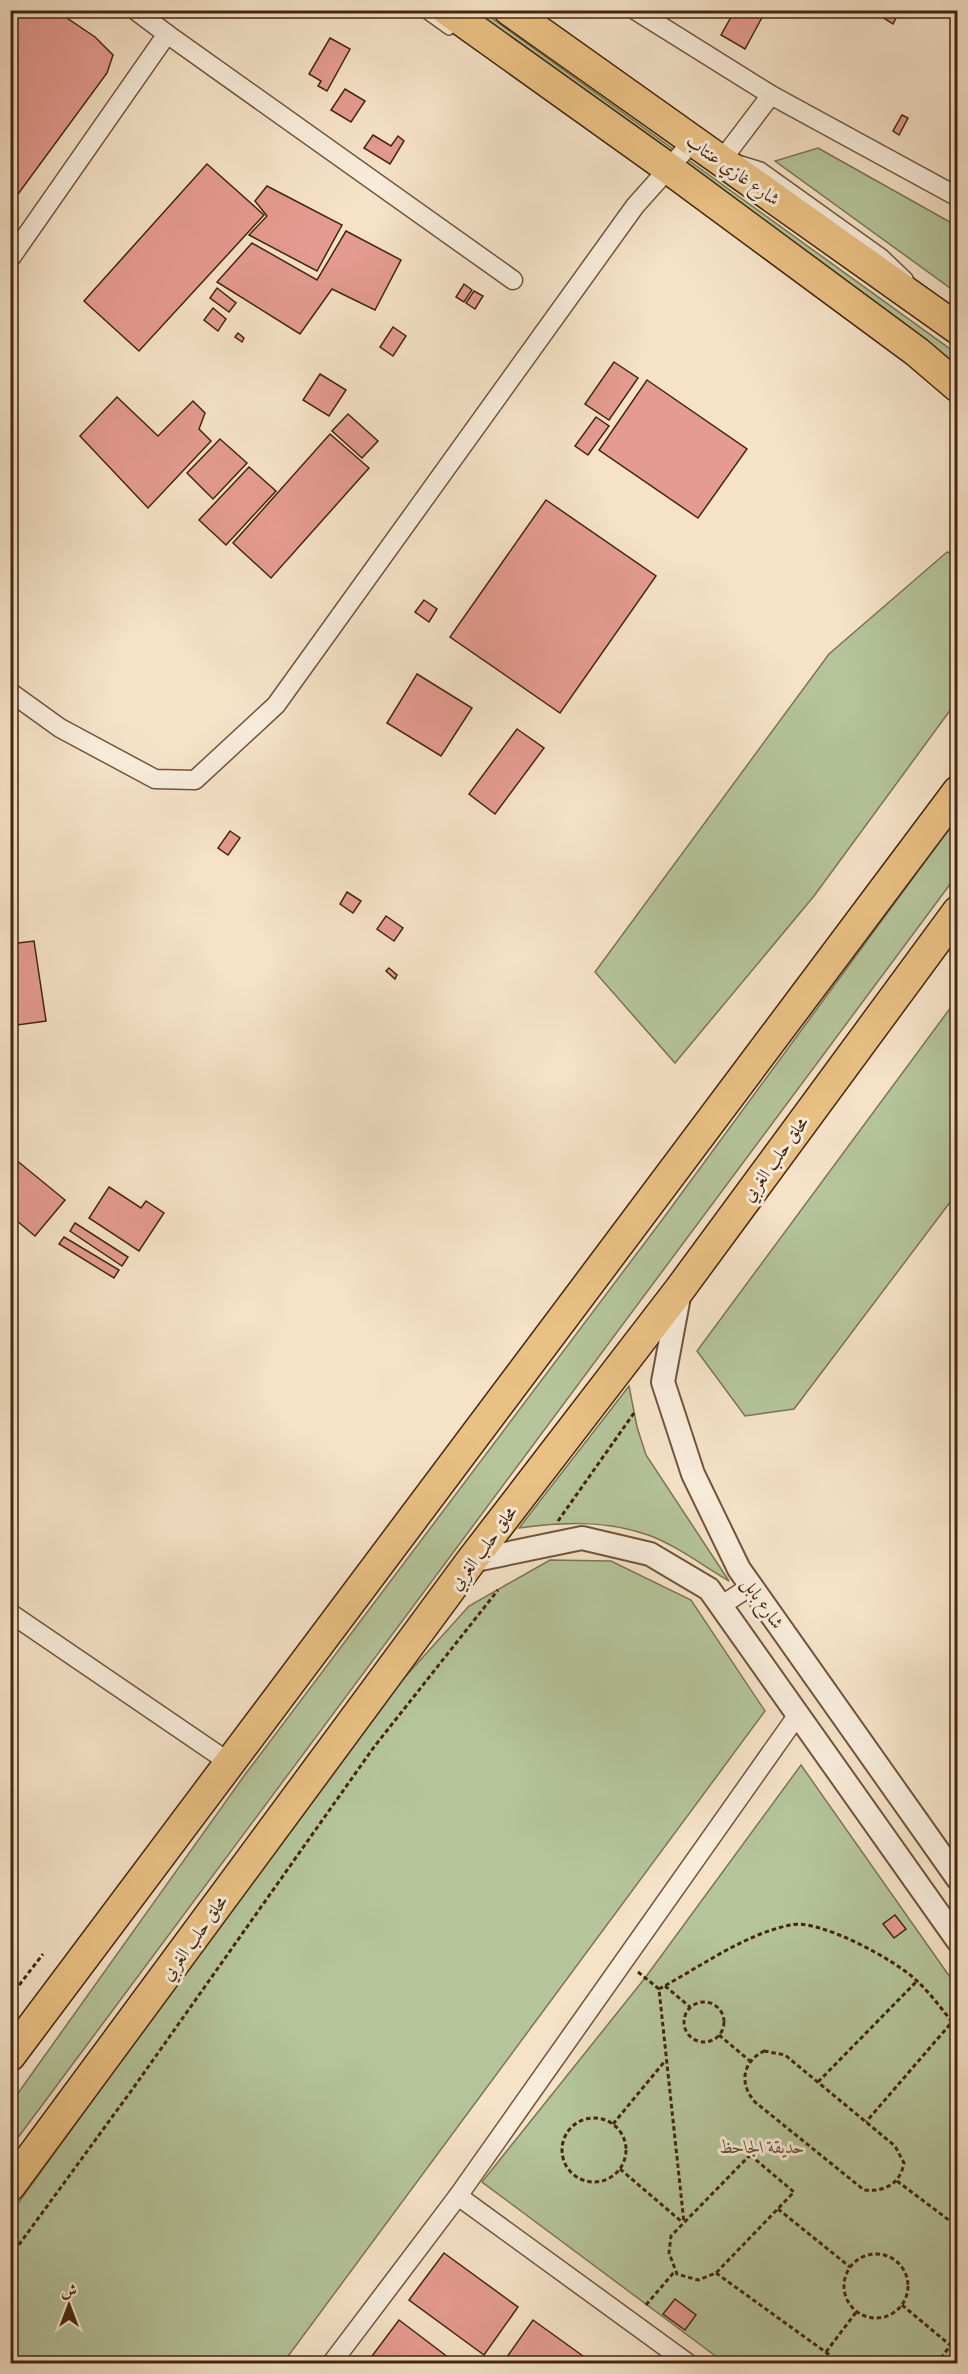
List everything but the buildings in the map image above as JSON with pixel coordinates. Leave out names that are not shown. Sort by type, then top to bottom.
[{"type":"highway","points":[[447,10],[917,352],[957,387]]},
{"type":"highway","name":"شارع غازي عنتاب","points":[[509,10],[957,329]]},
{"type":"highway","points":[[10,2056],[957,791]]},
{"type":"highway","name":"محلق حلب الغربي","points":[[10,2186],[471,1562],[680,1289],[957,911]]},
{"type":"street","points":[[135,10],[513,280]]},
{"type":"street","points":[[635,10],[771,95],[957,197]]},
{"type":"street","points":[[10,259],[167,34]]},
{"type":"street","points":[[721,161],[771,95]]},
{"type":"street","points":[[10,692],[60,728],[155,779],[195,780],[276,705],[635,206],[647,157],[693,141]]},
{"type":"street","name":"شارع بابل","points":[[680,1289],[663,1382],[693,1474],[739,1569],[957,1879]]},
{"type":"street","points":[[471,1562],[582,1538],[650,1554],[709,1589],[799,1713],[957,1941]]},
{"type":"street","points":[[722,1605],[751,1586]]},
{"type":"street","points":[[10,1613],[230,1763]]},
{"type":"street","points":[[331,2364],[458,2196],[799,1713]]},
{"type":"street","points":[[458,2196],[681,2361]]},
{"type":"lane","points":[[421,10],[460,37]]},
{"type":"path","points":[[557,1523],[634,1413]]},
{"type":"path","points":[[10,2257],[134,2087],[374,1747],[498,1590]]},
{"type":"path","points":[[659,1989],[747,1941],[791,1924],[810,1924],[828,1928],[898,1967],[917,1981],[952,2022],[866,2122]]},
{"type":"path","points":[[10,1997],[43,1954]]},
{"type":"path","points":[[624,1962],[659,1989],[684,2223]]},
{"type":"path","points":[[818,2082],[917,1981]]},
{"type":"path","points":[[664,1986],[690,2007]]},
{"type":"path","points":[[703,2002],[716,2006],[723,2016],[724,2023],[719,2035],[702,2042],[690,2036],[684,2019],[690,2007],[703,2002]]},
{"type":"path","points":[[719,2035],[750,2061]]},
{"type":"path","points":[[764,2051],[776,2051],[785,2055],[818,2082],[900,2153],[904,2163],[897,2181],[884,2190],[864,2190],[857,2186],[755,2102],[745,2086],[745,2076],[750,2061],[764,2051]]},
{"type":"path","points":[[613,2124],[665,2061]]},
{"type":"path","points":[[599,2118],[613,2124],[623,2136],[626,2145],[626,2156],[620,2169],[608,2180],[586,2182],[576,2177],[563,2159],[565,2138],[579,2122],[599,2118]]},
{"type":"path","points":[[750,2155],[794,2192],[716,2273],[698,2280],[677,2274],[671,2265],[668,2244],[671,2235],[684,2223],[750,2155]]},
{"type":"path","points":[[620,2169],[684,2223]]},
{"type":"path","points":[[897,2181],[957,2227]]},
{"type":"path","points":[[778,2209],[850,2266]]},
{"type":"path","points":[[875,2253],[894,2259],[902,2266],[908,2285],[902,2305],[884,2317],[873,2318],[857,2312],[847,2300],[844,2289],[844,2278],[850,2266],[864,2255],[875,2253]]},
{"type":"path","points":[[646,2305],[675,2271]]},
{"type":"path","points":[[716,2273],[842,2364]]},
{"type":"path","points":[[902,2305],[950,2345]]},
{"type":"path","points":[[826,2352],[857,2312]]},
{"type":"path","points":[[936,2364],[957,2336]]},
{"type":"green space","points":[[467,11],[482,11],[957,354],[957,366]]},
{"type":"green space","points":[[818,148],[957,226],[957,293],[775,161]]},
{"type":"green space","points":[[947,552],[957,556],[957,701],[814,896],[675,1063],[595,972],[829,654]]},
{"type":"green space","points":[[957,818],[957,875],[11,2147],[11,2103],[244,1776],[662,1220]]},
{"type":"green space","points":[[957,999],[957,1193],[794,1409],[745,1416],[697,1351]]},
{"type":"green space","points":[[629,1386],[637,1427],[646,1455],[729,1581],[668,1544],[632,1530],[584,1524],[552,1524],[519,1528]]},
{"type":"green space","points":[[550,1560],[611,1561],[691,1600],[765,1711],[283,2363],[11,2364],[11,2213],[377,1708],[469,1606]]},
{"type":"green space","name":"حديقة الجاحظ","points":[[801,1765],[957,1987],[957,2363],[725,2363],[482,2182],[645,1978]]}]
